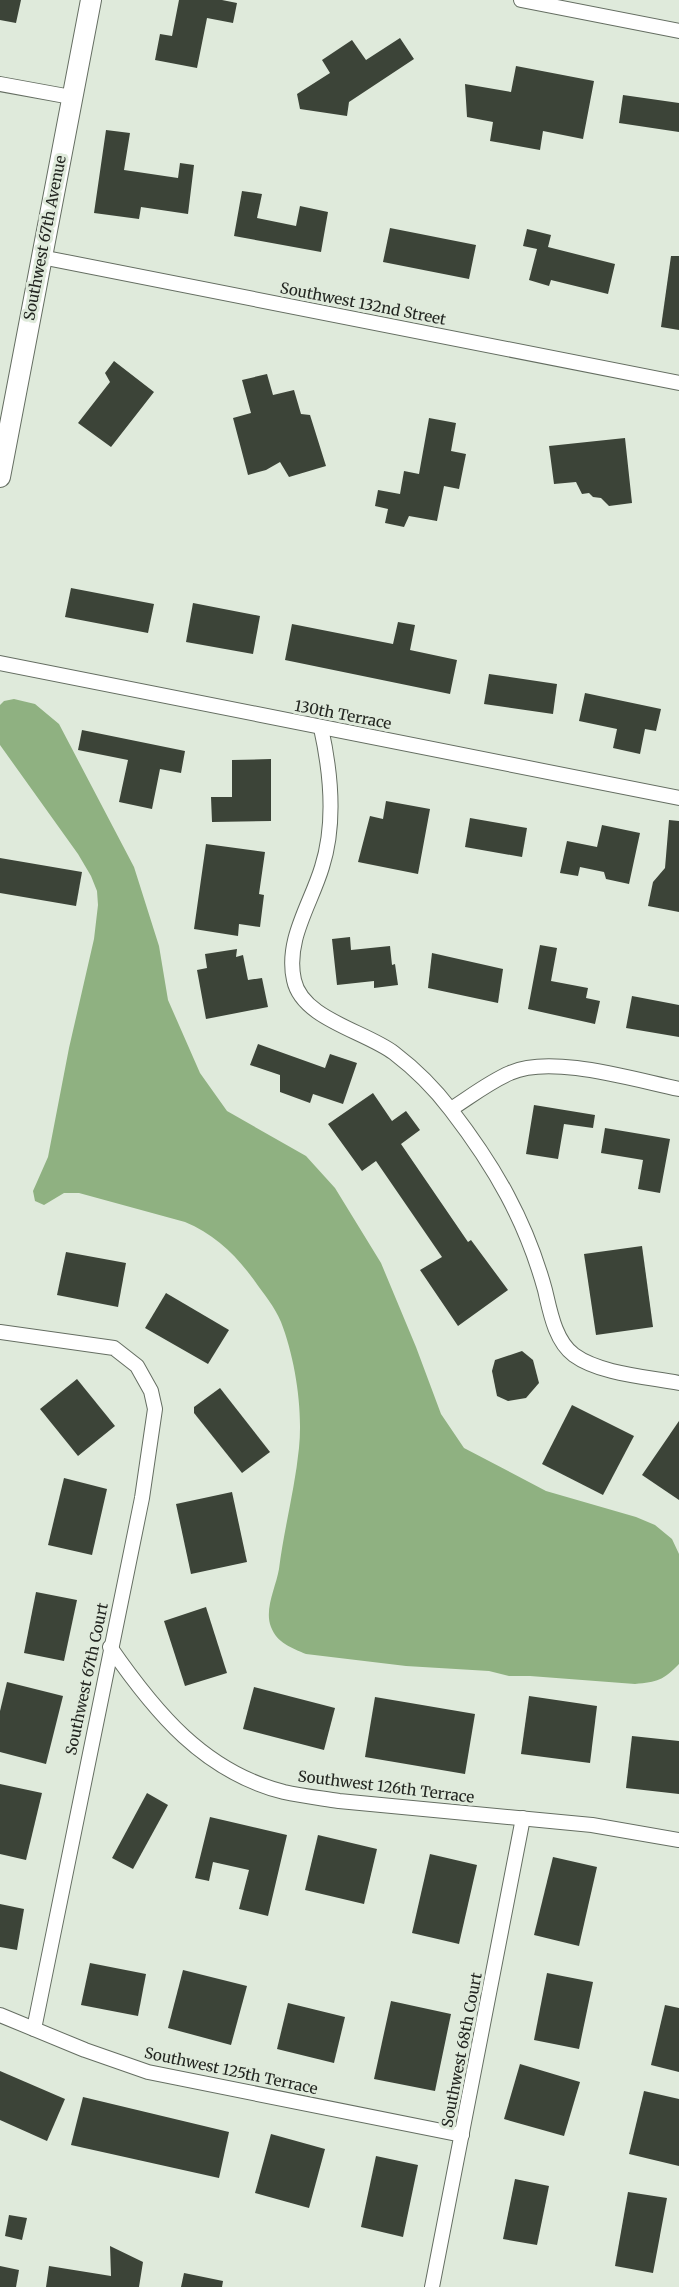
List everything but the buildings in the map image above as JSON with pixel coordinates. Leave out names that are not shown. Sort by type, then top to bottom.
[{"type":"main road","name":"Southwest 67th Avenue","points":[[0,477],[91,0]]},
{"type":"street","points":[[521,0],[679,31]]},
{"type":"street","points":[[0,84],[71,97]]},
{"type":"street","name":"Southwest 132nd Street","points":[[41,257],[679,383]]},
{"type":"street","name":"130th Terrace","points":[[0,663],[679,798]]},
{"type":"street","points":[[321,728],[328,772],[329,832],[322,868],[296,935],[292,958],[294,980],[310,1006],[392,1051],[426,1081],[451,1109],[487,1159],[512,1201],[537,1262],[555,1326],[562,1340],[574,1355],[586,1362],[606,1368],[679,1383]]},
{"type":"street","points":[[451,1109],[511,1072],[536,1067],[575,1069],[679,1089]]},
{"type":"street","name":"Southwest 67th Court","points":[[0,1332],[114,1348],[136,1366],[151,1391],[155,1409],[142,1498],[34,2029]]},
{"type":"street","name":"Southwest 126th Terrace","points":[[110,1647],[150,1702],[185,1739],[207,1757],[247,1779],[282,1791],[387,1806],[592,1825],[679,1839]]},
{"type":"street","name":"Southwest 68th Court","points":[[432,2287],[523,1818]]},
{"type":"street","name":"Southwest 125th Terrace","points":[[0,2015],[103,2056],[157,2074],[462,2135]]},
{"type":"shaded area","points":[[14,699],[35,704],[59,724],[134,867],[159,946],[168,1000],[200,1073],[227,1111],[306,1156],[335,1188],[381,1263],[441,1414],[464,1448],[546,1491],[636,1517],[655,1525],[672,1539],[679,1554],[679,1664],[669,1674],[655,1681],[635,1684],[509,1676],[489,1671],[406,1666],[306,1654],[295,1650],[274,1633],[269,1620],[270,1605],[279,1569],[295,1478],[300,1433],[299,1400],[294,1367],[286,1336],[276,1311],[231,1253],[196,1227],[79,1193],[64,1193],[44,1205],[35,1201],[33,1191],[48,1157],[69,1048],[94,939],[98,905],[97,891],[78,854],[0,745],[0,705],[4,701]]}]
